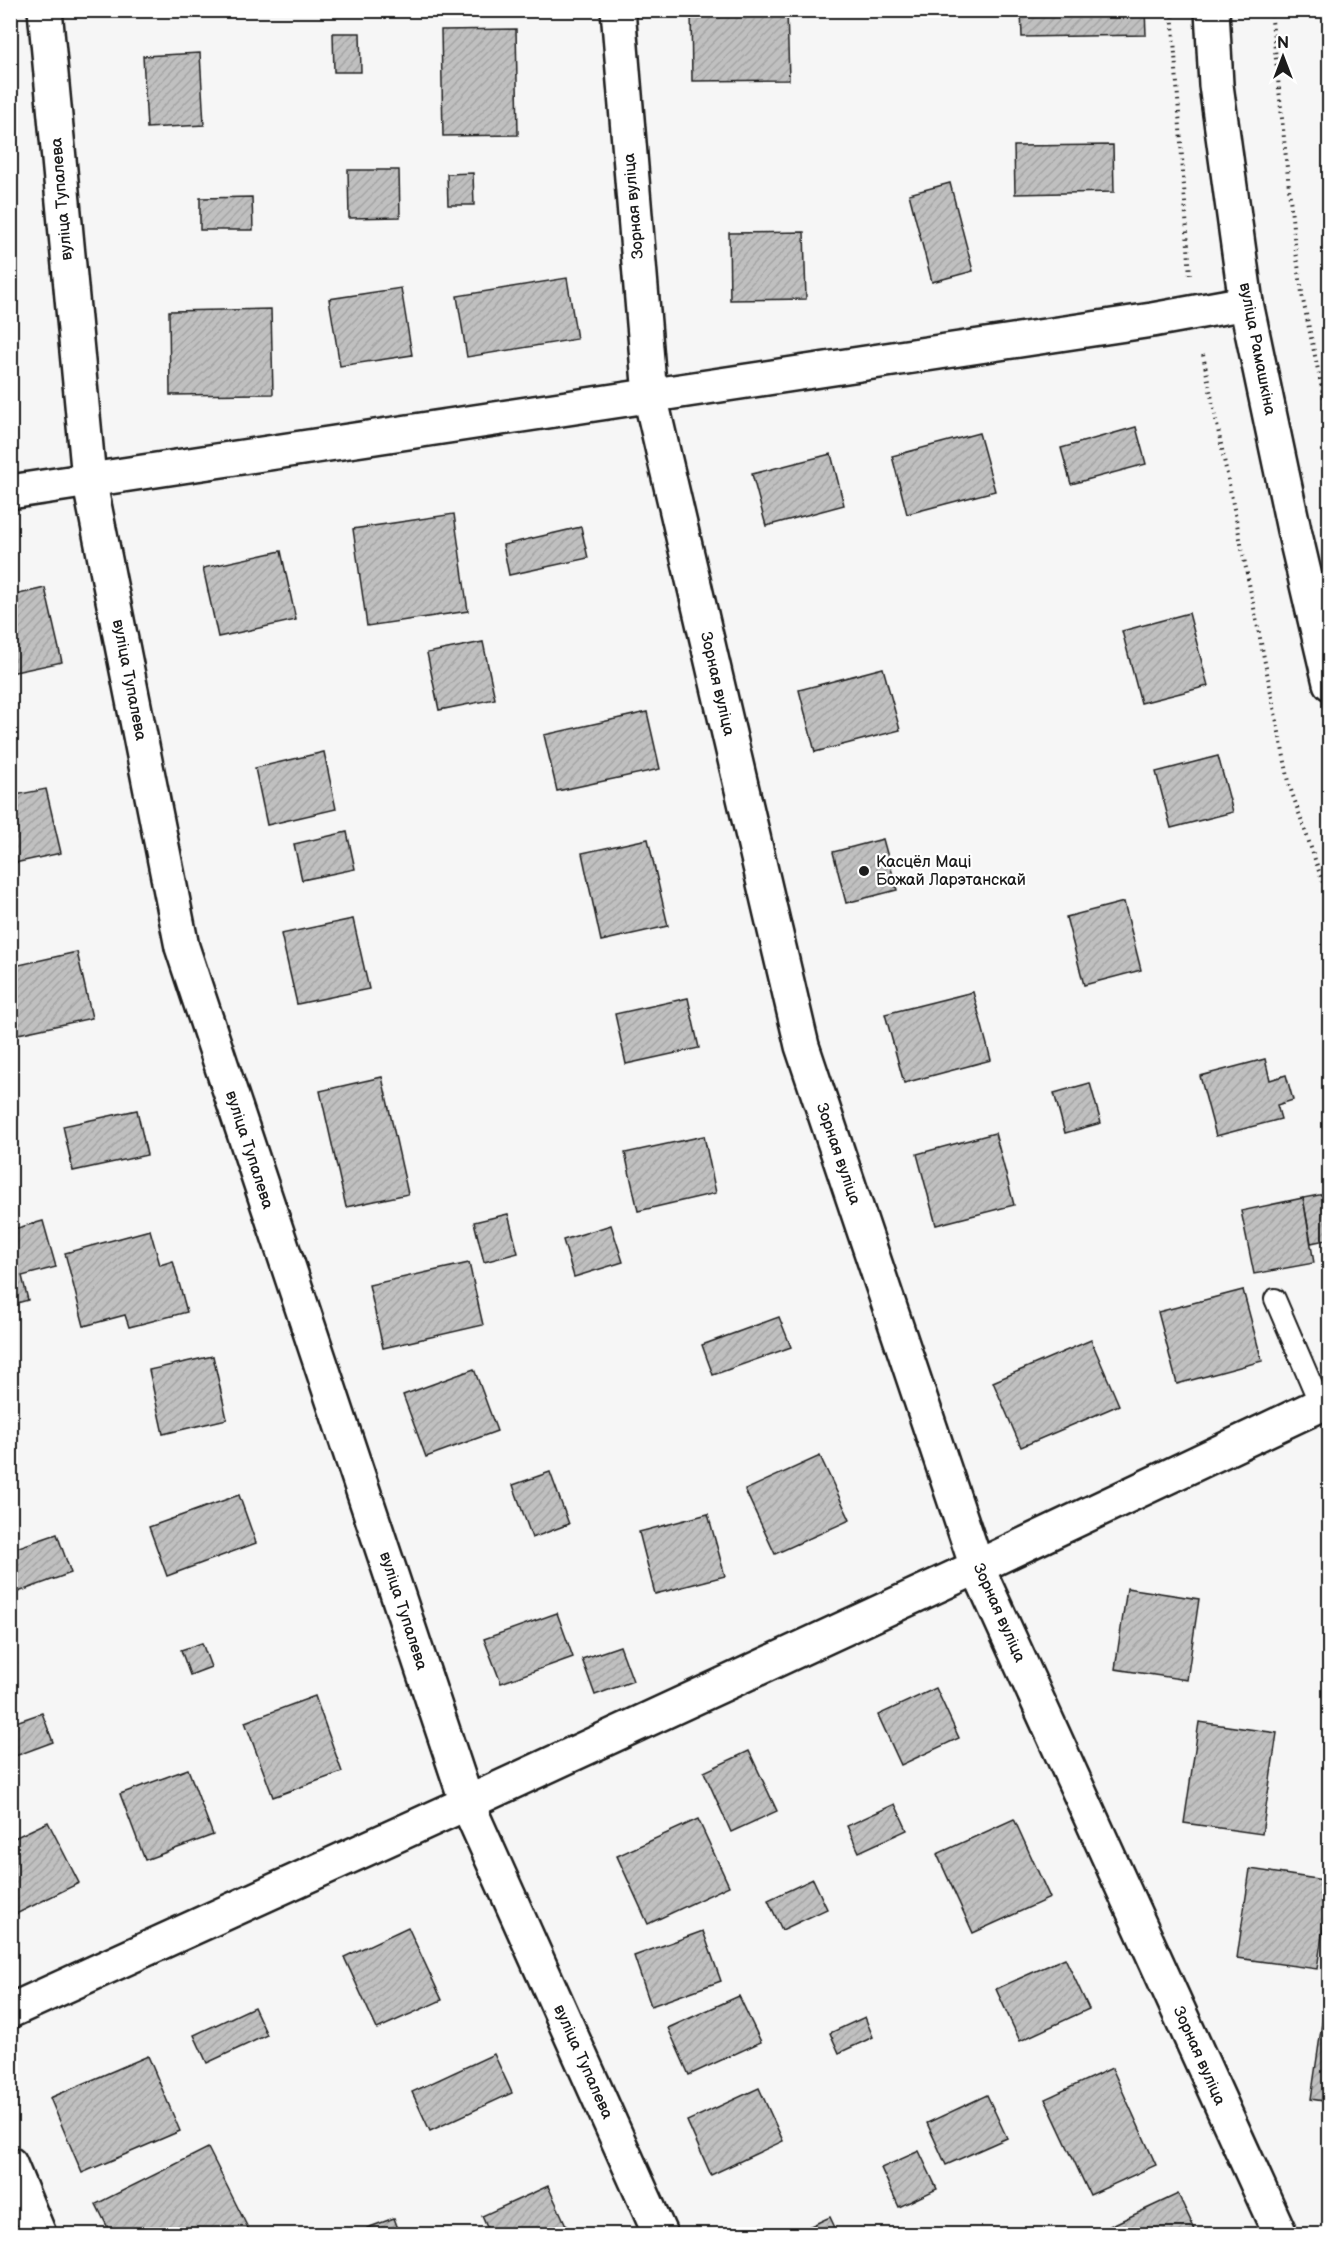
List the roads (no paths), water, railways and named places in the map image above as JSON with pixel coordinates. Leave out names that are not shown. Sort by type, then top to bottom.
[{"type":"street","name":"вуліца Тупалева","points":[[45,10],[89,479],[182,948],[467,1803],[660,2235]]},
{"type":"street","name":"Зорная вуліца","points":[[618,10],[650,396],[802,1046],[977,1567],[1280,2235]]},
{"type":"street","name":"вуліца Рамашкіна","points":[[1212,10],[1216,85],[1246,303],[1329,683]]},
{"type":"street","points":[[10,492],[1152,321],[1246,303]]},
{"type":"street","points":[[10,2011],[977,1567],[1325,1402]]},
{"type":"street","points":[[10,2164],[39,2235]]},
{"type":"lane","points":[[1275,1299],[1325,1402]]},
{"type":"place","name":"Касцёл Маці Божай Ларэтанскай","points":[[864,871]]}]
